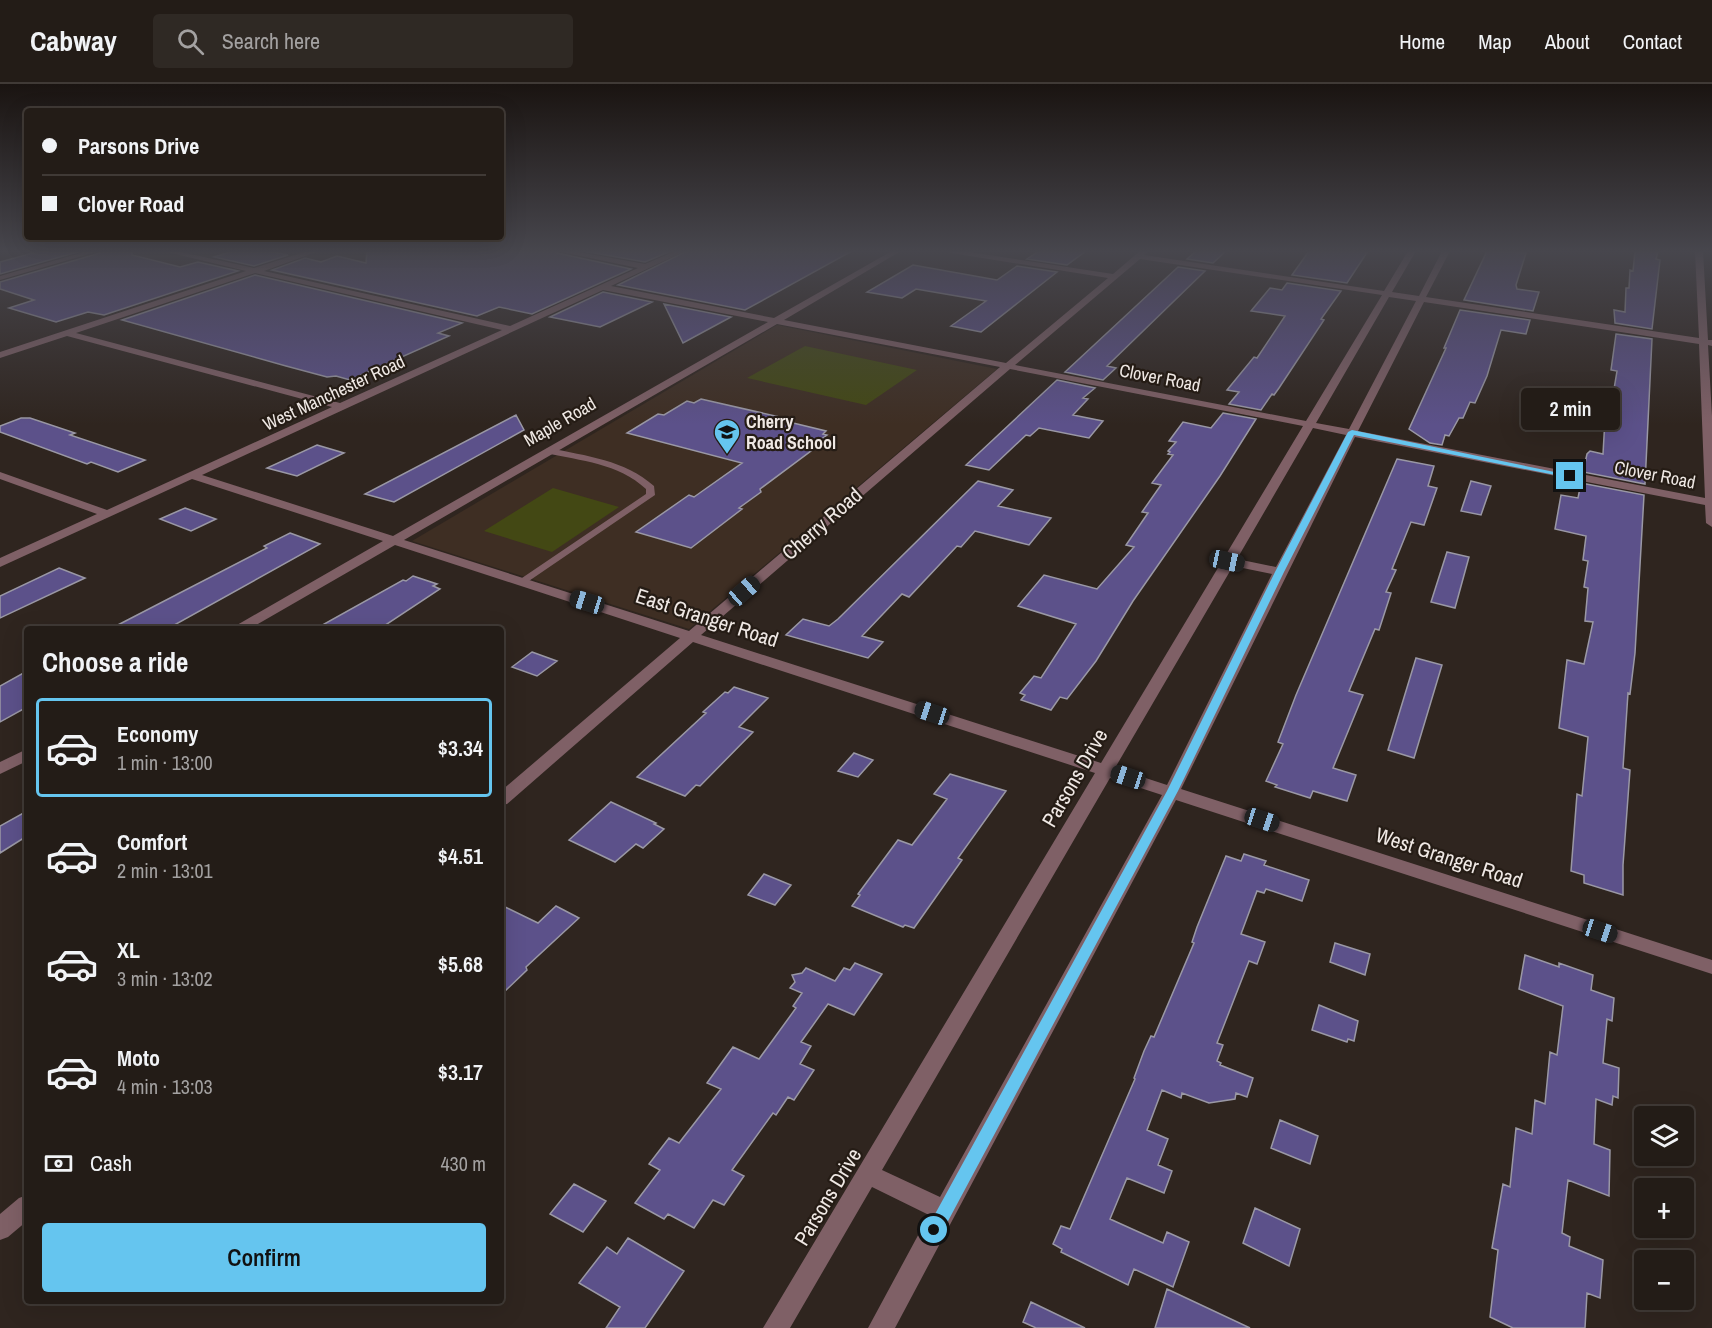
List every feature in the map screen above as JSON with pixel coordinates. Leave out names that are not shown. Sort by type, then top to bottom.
[{"type":"street","points":[[0,356],[139,309]]},
{"type":"street","points":[[425,309],[512,329]]},
{"type":"street","name":"West Manchester Road","points":[[0,563],[555,309]]},
{"type":"street","name":"Clover Road","points":[[713,309],[1711,502]]},
{"type":"street","name":"Maple Road","points":[[245,626],[794,309]]},
{"type":"street","name":"Cherry Road","points":[[504,797],[1076,309]]},
{"type":"street","name":"Parsons Drive","points":[[776,1328],[1377,309]]},
{"type":"street","points":[[881,1328],[1172,791],[1280,572],[1417,309]]},
{"type":"street","points":[[1489,309],[1707,342]]},
{"type":"street","points":[[1704,309],[1712,523]]},
{"type":"street","points":[[67,333],[343,407]]},
{"type":"street","points":[[0,475],[108,514]]},
{"type":"street","name":"East Granger Road","points":[[194,476],[1172,791]]},
{"type":"street","points":[[1227,561],[1280,572]]},
{"type":"street","points":[[0,769],[24,756]]},
{"type":"street","name":"West Granger Road","points":[[1172,791],[1712,967]]},
{"type":"street","points":[[867,1174],[945,1211]]},
{"type":"street","points":[[0,1230],[24,1209]]},
{"type":"lane","points":[[523,582],[650,495],[651,488],[640,475],[621,467],[549,451]]},
{"type":"shaded area","name":"Cherry Road School","points":[[777,325],[997,369],[689,629],[412,541]]},
{"type":"green space","points":[[805,346],[917,370],[866,405],[747,378]]},
{"type":"green space","points":[[553,488],[619,507],[552,552],[484,531]]},
{"type":"building","points":[[13,309],[122,309],[104,315],[88,312],[56,322]]},
{"type":"building","points":[[154,309],[402,309],[462,323],[438,333],[449,336],[350,380],[336,376],[327,377],[122,320]]},
{"type":"building","points":[[446,309],[494,309],[477,316]]},
{"type":"building","points":[[509,309],[543,309],[532,314]]},
{"type":"building","points":[[567,309],[637,309],[600,327],[550,317]]},
{"type":"building","points":[[666,309],[690,309],[731,317],[683,343]]},
{"type":"building","points":[[975,309],[1010,309],[981,332],[951,326]]},
{"type":"building","points":[[1133,309],[1166,309],[1107,366],[1116,368],[1103,380],[1065,372]]},
{"type":"building","points":[[1253,309],[1328,309],[1321,319],[1324,320],[1279,388],[1261,410],[1229,404],[1239,392],[1227,390],[1254,357],[1257,358],[1285,316],[1251,311]]},
{"type":"building","points":[[1625,309],[1654,309],[1652,329],[1615,323],[1614,310],[1625,312]]},
{"type":"building","points":[[1460,310],[1530,320],[1526,334],[1501,330],[1487,376],[1475,403],[1470,402],[1463,418],[1459,418],[1449,436],[1445,435],[1442,445],[1430,443],[1409,429],[1446,348],[1444,348]]},
{"type":"building","points":[[1616,334],[1652,339],[1645,484],[1583,472],[1587,454],[1590,451],[1603,454],[1605,419],[1609,419],[1617,371],[1611,370]]},
{"type":"building","points":[[1057,380],[1095,388],[1083,398],[1088,399],[1073,415],[1103,421],[1089,438],[1039,428],[1030,436],[1026,435],[989,470],[966,465]]},
{"type":"building","points":[[701,399],[793,420],[789,422],[826,431],[823,434],[827,435],[823,438],[827,439],[760,489],[761,492],[739,508],[742,509],[691,548],[636,532],[689,495],[694,497],[742,463],[627,433],[658,414],[664,415],[687,401],[694,403]]},
{"type":"building","points":[[1223,413],[1256,419],[1220,476],[1133,601],[1096,661],[1067,699],[1060,697],[1051,710],[1021,700],[1025,695],[1020,693],[1034,676],[1041,678],[1076,624],[1018,606],[1044,575],[1097,589],[1134,547],[1126,545],[1148,513],[1142,512],[1161,485],[1152,483],[1173,455],[1168,454],[1170,452],[1168,451],[1176,442],[1169,441],[1183,422],[1211,428]]},
{"type":"building","points":[[516,415],[524,430],[394,502],[365,494]]},
{"type":"building","points":[[21,418],[30,418],[75,433],[70,435],[145,460],[118,472],[91,462],[87,464],[0,432],[0,426]]},
{"type":"building","points":[[317,445],[344,453],[297,476],[267,468]]},
{"type":"building","points":[[1397,459],[1434,466],[1428,486],[1437,488],[1424,525],[1411,522],[1392,569],[1396,570],[1386,592],[1391,593],[1379,630],[1375,629],[1349,691],[1363,695],[1333,768],[1356,775],[1347,801],[1313,791],[1310,798],[1275,787],[1277,785],[1266,781],[1283,744],[1278,742],[1296,695]]},
{"type":"building","points":[[978,481],[1013,490],[998,506],[1051,518],[1029,545],[975,531],[961,547],[957,546],[909,597],[902,594],[862,636],[883,642],[868,658],[786,635],[803,619],[829,626],[838,619]]},
{"type":"building","points":[[1471,481],[1491,486],[1481,515],[1461,511]]},
{"type":"building","points":[[1581,483],[1644,495],[1635,653],[1630,694],[1628,693],[1623,768],[1630,770],[1623,895],[1584,883],[1584,875],[1571,871],[1577,794],[1582,796],[1588,737],[1559,728],[1567,660],[1584,664],[1593,622],[1585,621],[1588,588],[1584,587],[1588,561],[1583,560],[1586,536],[1555,529],[1561,495],[1578,498]]},
{"type":"building","points":[[185,508],[216,519],[191,531],[160,519]]},
{"type":"building","points":[[290,533],[320,544],[173,626],[116,626],[267,548],[264,546]]},
{"type":"building","points":[[1447,552],[1469,557],[1455,608],[1431,602]]},
{"type":"building","points":[[59,568],[85,578],[0,618],[0,596]]},
{"type":"building","points":[[413,576],[437,584],[433,586],[440,589],[384,626],[321,626],[403,580],[406,581]]},
{"type":"building","points":[[532,652],[557,661],[537,676],[512,667]]},
{"type":"building","points":[[1416,658],[1442,665],[1414,758],[1388,750]]},
{"type":"building","points":[[24,673],[24,709],[0,722],[0,686]]},
{"type":"building","points":[[734,687],[768,698],[739,727],[753,732],[700,786],[696,785],[685,796],[637,777],[706,713],[703,712]]},
{"type":"building","points":[[854,753],[873,760],[858,777],[838,771]]},
{"type":"building","points":[[950,774],[1006,791],[958,858],[962,860],[914,928],[905,925],[903,927],[852,906],[860,895],[858,894],[898,840],[912,845],[947,799],[934,794]]},
{"type":"building","points":[[611,802],[664,829],[643,848],[636,844],[615,862],[569,840]]},
{"type":"building","points":[[24,813],[24,838],[0,853],[0,826]]},
{"type":"building","points":[[1244,854],[1266,861],[1264,865],[1309,880],[1302,901],[1266,889],[1264,893],[1257,891],[1241,934],[1265,942],[1257,964],[1249,961],[1217,1043],[1223,1045],[1217,1061],[1221,1063],[1220,1065],[1253,1078],[1247,1097],[1236,1093],[1235,1099],[1209,1103],[1182,1093],[1181,1098],[1162,1090],[1147,1130],[1168,1139],[1158,1165],[1172,1171],[1164,1193],[1127,1178],[1110,1219],[1163,1243],[1167,1232],[1189,1242],[1173,1287],[1134,1269],[1128,1285],[1061,1252],[1062,1249],[1053,1244],[1061,1226],[1070,1229],[1135,1079],[1144,1051],[1151,1036],[1154,1037],[1194,943],[1192,942],[1197,927],[1226,856],[1241,861]]},
{"type":"building","points":[[764,874],[791,885],[775,905],[748,895]]},
{"type":"building","points":[[504,906],[538,923],[556,906],[579,918],[526,967],[527,970],[504,992]]},
{"type":"building","points":[[1335,943],[1370,954],[1365,975],[1330,962]]},
{"type":"building","points":[[1525,955],[1559,967],[1559,963],[1593,975],[1591,990],[1614,998],[1612,1021],[1607,1019],[1603,1063],[1619,1068],[1618,1098],[1613,1096],[1612,1105],[1596,1099],[1594,1144],[1610,1150],[1609,1196],[1568,1180],[1562,1233],[1570,1237],[1569,1246],[1603,1260],[1600,1298],[1587,1293],[1585,1328],[1513,1328],[1490,1317],[1498,1250],[1492,1248],[1503,1184],[1510,1187],[1516,1128],[1532,1134],[1535,1100],[1545,1104],[1550,1052],[1557,1055],[1563,1006],[1519,989]]},
{"type":"building","points":[[855,963],[882,974],[854,1015],[828,1004],[801,1042],[811,1046],[800,1064],[814,1070],[794,1100],[788,1097],[776,1115],[773,1113],[732,1170],[744,1176],[724,1205],[713,1200],[694,1228],[668,1214],[664,1219],[635,1203],[660,1170],[649,1164],[669,1138],[679,1143],[721,1089],[707,1083],[733,1047],[759,1059],[796,1008],[793,1006],[802,993],[790,988],[795,982],[792,975],[802,973],[806,968],[835,981],[844,968],[850,970]]},
{"type":"building","points":[[1319,1005],[1358,1021],[1354,1041],[1348,1039],[1347,1042],[1312,1030]]},
{"type":"building","points":[[1280,1120],[1318,1136],[1310,1164],[1271,1148]]},
{"type":"building","points":[[574,1184],[606,1201],[583,1232],[550,1214]]},
{"type":"building","points":[[1255,1208],[1300,1229],[1289,1266],[1243,1243]]},
{"type":"building","points":[[628,1238],[684,1271],[645,1328],[606,1328],[620,1307],[579,1283],[607,1247],[617,1254]]},
{"type":"building","points":[[1167,1289],[1250,1328],[1155,1328]]},
{"type":"building","points":[[1031,1302],[1085,1328],[1036,1328],[1023,1322]]},
{"type":"place","name":"Cherry Road School","points":[[727,455]]},
{"type":"route","points":[[934,1230],[1172,791],[1352,432],[1570,476]]}]
